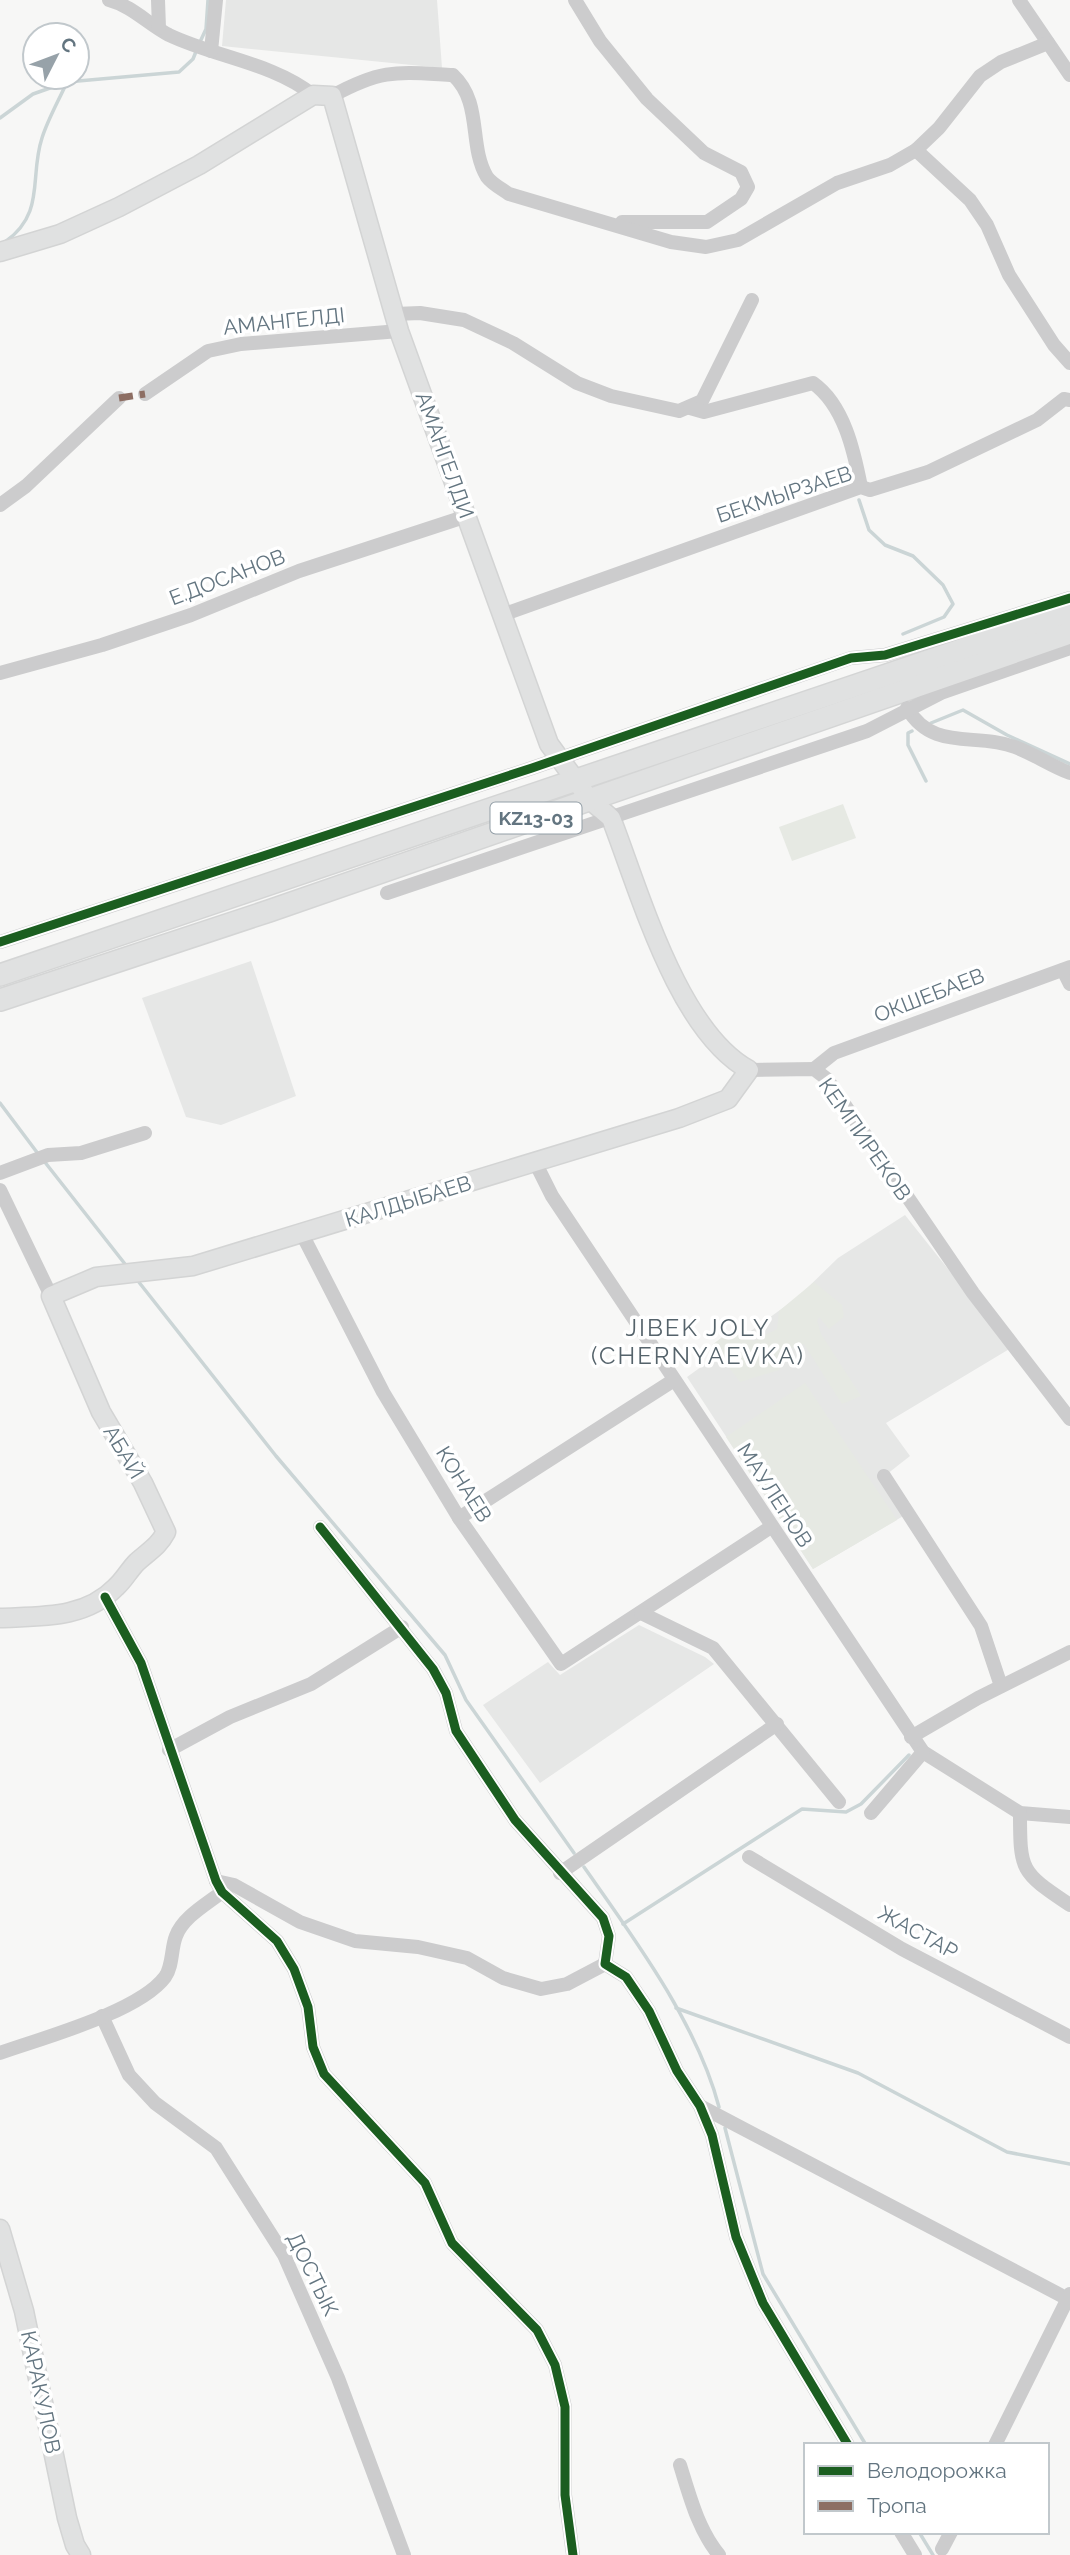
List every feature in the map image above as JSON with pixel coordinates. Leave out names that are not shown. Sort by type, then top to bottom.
[{"type":"highway","name":"KZ13-03","points":[[0,975],[1070,613]]},
{"type":"highway","name":"KZ13-03","points":[[0,1000],[590,800],[1070,633]]},
{"type":"highway","points":[[41,961],[48,985]]},
{"type":"main road","points":[[3,254],[60,234],[119,207],[199,165],[313,95],[332,96]]},
{"type":"main road","name":"АМАНГЕЛДИ","points":[[332,96],[397,322],[549,744],[590,800]]},
{"type":"main road","points":[[590,800],[611,818],[688,1006],[716,1047],[749,1070]]},
{"type":"main road","name":"КАЛДЫБАЕВ","points":[[51,1296],[96,1277],[193,1266],[718,1104],[736,1092],[749,1070]]},
{"type":"main road","name":"АБАЙ","points":[[0,1618],[71,1614],[105,1597],[137,1562],[157,1548],[166,1532],[143,1483],[101,1412],[51,1296]]},
{"type":"main road","name":"КАРАКУЛОВ","points":[[0,2229],[24,2311],[67,2518],[81,2555]]},
{"type":"street","points":[[109,0],[124,4],[159,28],[211,51],[292,80],[313,95]]},
{"type":"street","points":[[158,0],[159,28]]},
{"type":"street","points":[[211,51],[216,0]]},
{"type":"street","points":[[575,0],[600,41],[647,99],[704,153],[741,172],[748,187],[741,199],[707,222],[606,223]]},
{"type":"street","points":[[1019,0],[1070,75]]},
{"type":"street","points":[[332,96],[372,75],[453,75],[464,85],[473,109],[481,163],[488,179],[509,194],[683,244],[706,247],[738,240],[838,183],[890,165],[916,150],[939,128],[980,76],[1001,62],[1048,43]]},
{"type":"street","points":[[916,150],[970,200],[987,225],[1009,275],[1054,345],[1070,363]]},
{"type":"street","points":[[690,408],[702,401],[752,300]]},
{"type":"street","name":"АМАНГЕЛДІ","points":[[145,394],[188,362],[208,351],[397,322],[420,313],[464,320],[513,343],[577,383],[599,392],[679,411],[690,408],[704,412],[813,383],[829,394],[855,452],[861,487]]},
{"type":"street","points":[[0,505],[26,486],[119,398]]},
{"type":"street","name":"БЕКМЫРЗАЕВ","points":[[502,615],[861,487],[870,490],[928,472],[1037,420],[1063,399],[1070,400]]},
{"type":"street","name":"Е.ДОСАНОВ","points":[[0,673],[153,628],[299,571],[467,516]]},
{"type":"street","points":[[0,942],[558,759],[851,658],[885,655],[1070,597]]},
{"type":"street","points":[[387,892],[867,731],[907,708],[941,693],[1070,648]]},
{"type":"street","points":[[907,708],[917,725],[936,735],[1013,746],[1070,773]]},
{"type":"street","name":"ОКШЕБАЕВ","points":[[814,1069],[834,1053],[988,994],[1067,968],[1070,984]]},
{"type":"street","name":"КЕМПИРЕКОВ","points":[[749,1070],[814,1069],[827,1079],[973,1293],[1070,1419]]},
{"type":"street","points":[[0,1173],[48,1155],[81,1153],[145,1133]]},
{"type":"street","name":"МАУЛЕНОВ","points":[[535,1162],[552,1196],[911,1737],[923,1752],[1020,1813]]},
{"type":"street","name":"АБАЙ","points":[[0,1190],[51,1296]]},
{"type":"street","name":"КОНАЕВ","points":[[302,1234],[383,1392],[459,1518],[561,1664],[771,1527]]},
{"type":"street","points":[[459,1518],[674,1380]]},
{"type":"street","points":[[884,1476],[981,1626],[1001,1686]]},
{"type":"street","points":[[320,1527],[433,1669],[446,1693],[456,1731],[515,1820],[603,1918],[609,1936],[605,1964]]},
{"type":"street","points":[[105,1597],[141,1663],[169,1751],[219,1887],[277,1941],[294,1969],[308,2007],[313,2047],[324,2074],[425,2183],[452,2243],[537,2330],[555,2365],[565,2407],[565,2495],[573,2555]]},
{"type":"street","points":[[641,1613],[713,1647],[839,1802]]},
{"type":"street","points":[[169,1751],[230,1717],[311,1684],[402,1627]]},
{"type":"street","points":[[911,1737],[1001,1686],[1070,1652]]},
{"type":"street","points":[[560,1873],[776,1724]]},
{"type":"street","points":[[871,1813],[923,1752]]},
{"type":"street","points":[[1070,1817],[1020,1813],[1020,1856],[1029,1877],[1070,1905]]},
{"type":"street","name":"ЖАСТАР","points":[[749,1857],[902,1949],[1070,2037]]},
{"type":"street","points":[[0,2053],[102,2016],[151,1993],[167,1975],[176,1934],[185,1921],[219,1887],[234,1885],[300,1922],[355,1941],[418,1947],[467,1958],[503,1978],[541,1989],[567,1984],[605,1964]]},
{"type":"street","points":[[605,1964],[626,1976],[649,2011],[677,2071],[700,2106],[712,2135],[736,2237],[763,2303],[848,2443]]},
{"type":"street","name":"ДОСТЫК","points":[[102,2016],[129,2074],[155,2103],[216,2148],[284,2255],[338,2378],[404,2555]]},
{"type":"street","points":[[700,2106],[1069,2297],[996,2443]]},
{"type":"street","points":[[680,2465],[696,2515],[708,2541],[719,2555]]},
{"type":"street","points":[[902,2534],[915,2555]]},
{"type":"street","points":[[942,2549],[950,2534]]},
{"type":"shaded area","points":[[226,0],[437,0],[442,68],[222,46]]},
{"type":"shaded area","points":[[843,804],[856,838],[792,861],[779,827]]},
{"type":"shaded area","points":[[251,961],[296,1096],[221,1125],[186,1117],[142,998]]},
{"type":"shaded area","points":[[905,1215],[1011,1348],[886,1423],[910,1456],[882,1478],[905,1515],[813,1569],[687,1377],[798,1297],[838,1258]]},
{"type":"shaded area","points":[[814,1282],[842,1305],[844,1317],[829,1329],[819,1317],[817,1321],[821,1334],[861,1396],[842,1404],[804,1344],[791,1348],[779,1370],[740,1382],[712,1345],[730,1331],[754,1341],[777,1329],[779,1311]]},
{"type":"shaded area","points":[[805,1383],[897,1520],[813,1569],[726,1437]]},
{"type":"shaded area","points":[[639,1625],[714,1664],[540,1783],[483,1705],[548,1662],[560,1675]]},
{"type":"waterway","points":[[200,42],[206,29],[208,0]]},
{"type":"waterway","points":[[0,118],[33,94],[67,82],[179,72],[193,59],[197,49]]},
{"type":"waterway","points":[[5,242],[18,231],[31,207],[38,152],[63,91]]},
{"type":"waterway","points":[[859,500],[869,530],[885,545],[913,556],[943,585],[953,604],[944,617],[903,634]]},
{"type":"waterway","points":[[931,723],[963,710],[1007,735],[1070,764]]},
{"type":"waterway","points":[[912,731],[908,733],[908,745],[926,781]]},
{"type":"waterway","points":[[0,1103],[39,1155]]},
{"type":"waterway","points":[[44,1161],[125,1264]]},
{"type":"waterway","points":[[138,1281],[276,1456],[445,1655],[466,1700],[574,1853]]},
{"type":"waterway","points":[[623,1924],[802,1809],[846,1812],[861,1804],[909,1755]]},
{"type":"waterway","points":[[584,1867],[643,1952],[680,2013],[709,2075],[719,2107]]},
{"type":"waterway","points":[[676,2008],[858,2073],[1007,2152],[1070,2164]]},
{"type":"waterway","points":[[725,2128],[763,2274],[865,2443]]},
{"type":"waterway","points":[[920,2534],[933,2555]]},
{"type":"marked path","points":[[119,398],[145,394]]},
{"type":"cycle path","points":[[0,942],[532,768],[851,658],[885,655],[1070,598]]},
{"type":"cycle path","points":[[320,1527],[433,1669],[446,1693],[456,1731],[515,1820],[603,1918],[609,1936],[605,1964],[626,1977],[649,2011],[677,2071],[700,2106],[712,2135],[736,2237],[763,2303],[847,2443]]},
{"type":"cycle path","points":[[105,1597],[141,1663],[216,1881],[222,1892],[277,1941],[294,1969],[308,2007],[313,2047],[324,2074],[425,2183],[452,2243],[537,2330],[555,2365],[565,2407],[565,2495],[573,2555]]},
{"type":"district","name":"JIBEK JOLY (CHERNYAEVKA)","points":[[698,1341]]}]
